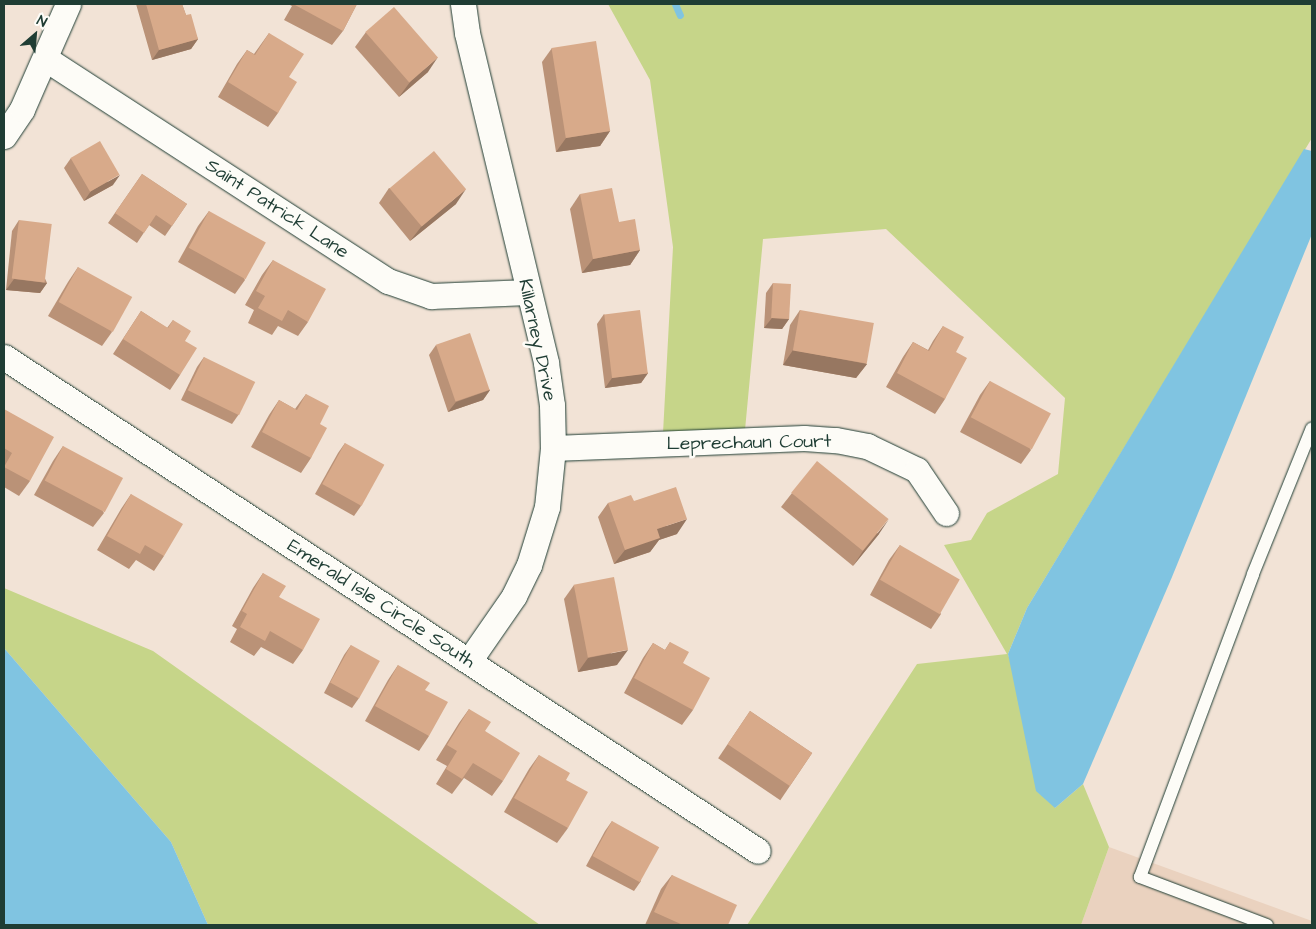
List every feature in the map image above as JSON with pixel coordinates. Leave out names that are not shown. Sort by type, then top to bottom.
[{"type":"street","points":[[4,136],[22,108],[46,59],[68,4]]},
{"type":"street","name":"Killarney Drive","points":[[462,4],[546,363],[552,405],[552,448],[547,507],[529,565],[514,596],[468,661]]},
{"type":"street","name":"Saint Patrick Lane","points":[[46,59],[388,281],[431,296],[528,292]]},
{"type":"street","name":"Emerald Isle Circle South","points":[[4,357],[758,851]]},
{"type":"street","name":"Leprechaun Court","points":[[552,448],[804,438],[836,440],[867,446],[917,470],[946,513]]},
{"type":"lane","points":[[1267,925],[1140,877],[1253,574],[1312,428]]},
{"type":"shaded area","points":[[1109,847],[1312,921],[1312,925],[1081,925]]},
{"type":"green space","points":[[608,4],[1312,4],[1312,138],[1027,608],[1008,654],[1055,808],[1083,784],[1109,847],[1081,925],[747,925],[917,664],[1007,654],[944,545],[971,540],[987,513],[1058,474],[1065,398],[886,229],[763,239],[745,430],[663,433],[673,247],[650,80]]},
{"type":"green space","points":[[4,588],[153,651],[540,925],[208,925],[171,842],[4,648]]},
{"type":"water","points":[[1304,149],[1312,151],[1312,234],[1172,577],[1083,784],[1055,808],[1036,791],[1008,654],[1027,608]]},
{"type":"water","points":[[4,648],[171,842],[208,925],[4,925]]},
{"type":"building","points":[[146,4],[182,4],[186,15],[191,14],[198,39],[159,50]]},
{"type":"building","points":[[295,4],[357,4],[343,31]]},
{"type":"building","points":[[394,7],[438,58],[409,82],[365,32]]},
{"type":"building","points":[[269,33],[304,54],[289,77],[297,82],[278,113],[228,82],[247,50],[255,55]]},
{"type":"building","points":[[596,41],[610,131],[566,138],[552,48]]},
{"type":"building","points":[[100,141],[120,175],[90,192],[71,158]]},
{"type":"building","points":[[434,151],[466,189],[422,227],[390,188]]},
{"type":"building","points":[[142,174],[187,204],[172,226],[156,215],[144,233],[115,213]]},
{"type":"building","points":[[612,188],[619,222],[635,219],[640,250],[593,259],[580,194]]},
{"type":"building","points":[[209,211],[266,243],[245,279],[189,248]]},
{"type":"building","points":[[19,220],[52,224],[45,283],[12,279]]},
{"type":"building","points":[[273,260],[326,289],[308,322],[288,310],[282,321],[258,308],[265,296],[256,291]]},
{"type":"building","points":[[78,267],[132,297],[113,332],[59,302]]},
{"type":"building","points":[[773,283],[791,284],[789,319],[771,318]]},
{"type":"building","points":[[640,310],[648,374],[612,378],[604,314]]},
{"type":"building","points":[[800,310],[874,323],[867,363],[793,350]]},
{"type":"building","points":[[141,311],[168,328],[173,320],[191,331],[185,341],[197,348],[180,375],[123,339]]},
{"type":"building","points":[[943,326],[964,337],[956,352],[967,358],[945,399],[897,373],[913,342],[929,351]]},
{"type":"building","points":[[470,333],[490,390],[455,401],[436,345]]},
{"type":"building","points":[[204,357],[255,382],[239,415],[188,390]]},
{"type":"building","points":[[990,381],[1051,413],[1032,450],[971,417]]},
{"type":"building","points":[[306,394],[329,406],[320,424],[327,428],[311,458],[262,432],[279,400],[297,410]]},
{"type":"building","points":[[4,409],[54,437],[30,481],[4,467],[12,453],[4,448]]},
{"type":"building","points":[[345,443],[384,465],[362,506],[322,484]]},
{"type":"building","points":[[63,446],[123,478],[105,512],[45,480]]},
{"type":"building","points":[[817,461],[888,519],[863,551],[791,493]]},
{"type":"building","points":[[676,487],[687,519],[657,529],[660,538],[625,550],[608,503],[631,495],[634,501]]},
{"type":"building","points":[[131,494],[183,524],[164,556],[145,545],[140,554],[107,536]]},
{"type":"building","points":[[900,545],[960,580],[940,614],[880,580]]},
{"type":"building","points":[[263,573],[286,586],[279,597],[320,619],[303,650],[270,631],[265,641],[240,627],[247,614],[242,611]]},
{"type":"building","points":[[614,577],[628,650],[588,657],[574,585]]},
{"type":"building","points":[[670,642],[689,652],[683,663],[710,678],[693,710],[634,678],[653,643],[665,650]]},
{"type":"building","points":[[351,645],[380,661],[359,699],[330,683]]},
{"type":"building","points":[[398,665],[430,683],[425,690],[448,702],[429,736],[375,706]]},
{"type":"building","points":[[469,709],[491,722],[485,731],[520,753],[503,781],[473,763],[462,779],[446,769],[457,751],[447,745]]},
{"type":"building","points":[[750,711],[812,753],[790,786],[728,744]]},
{"type":"building","points":[[539,755],[570,773],[566,780],[588,792],[568,828],[514,798]]},
{"type":"building","points":[[612,821],[659,847],[640,882],[593,856]]},
{"type":"building","points":[[672,875],[737,905],[728,925],[683,925],[654,912]]},
{"type":"waterway","points":[[675,4],[680,15]]}]
